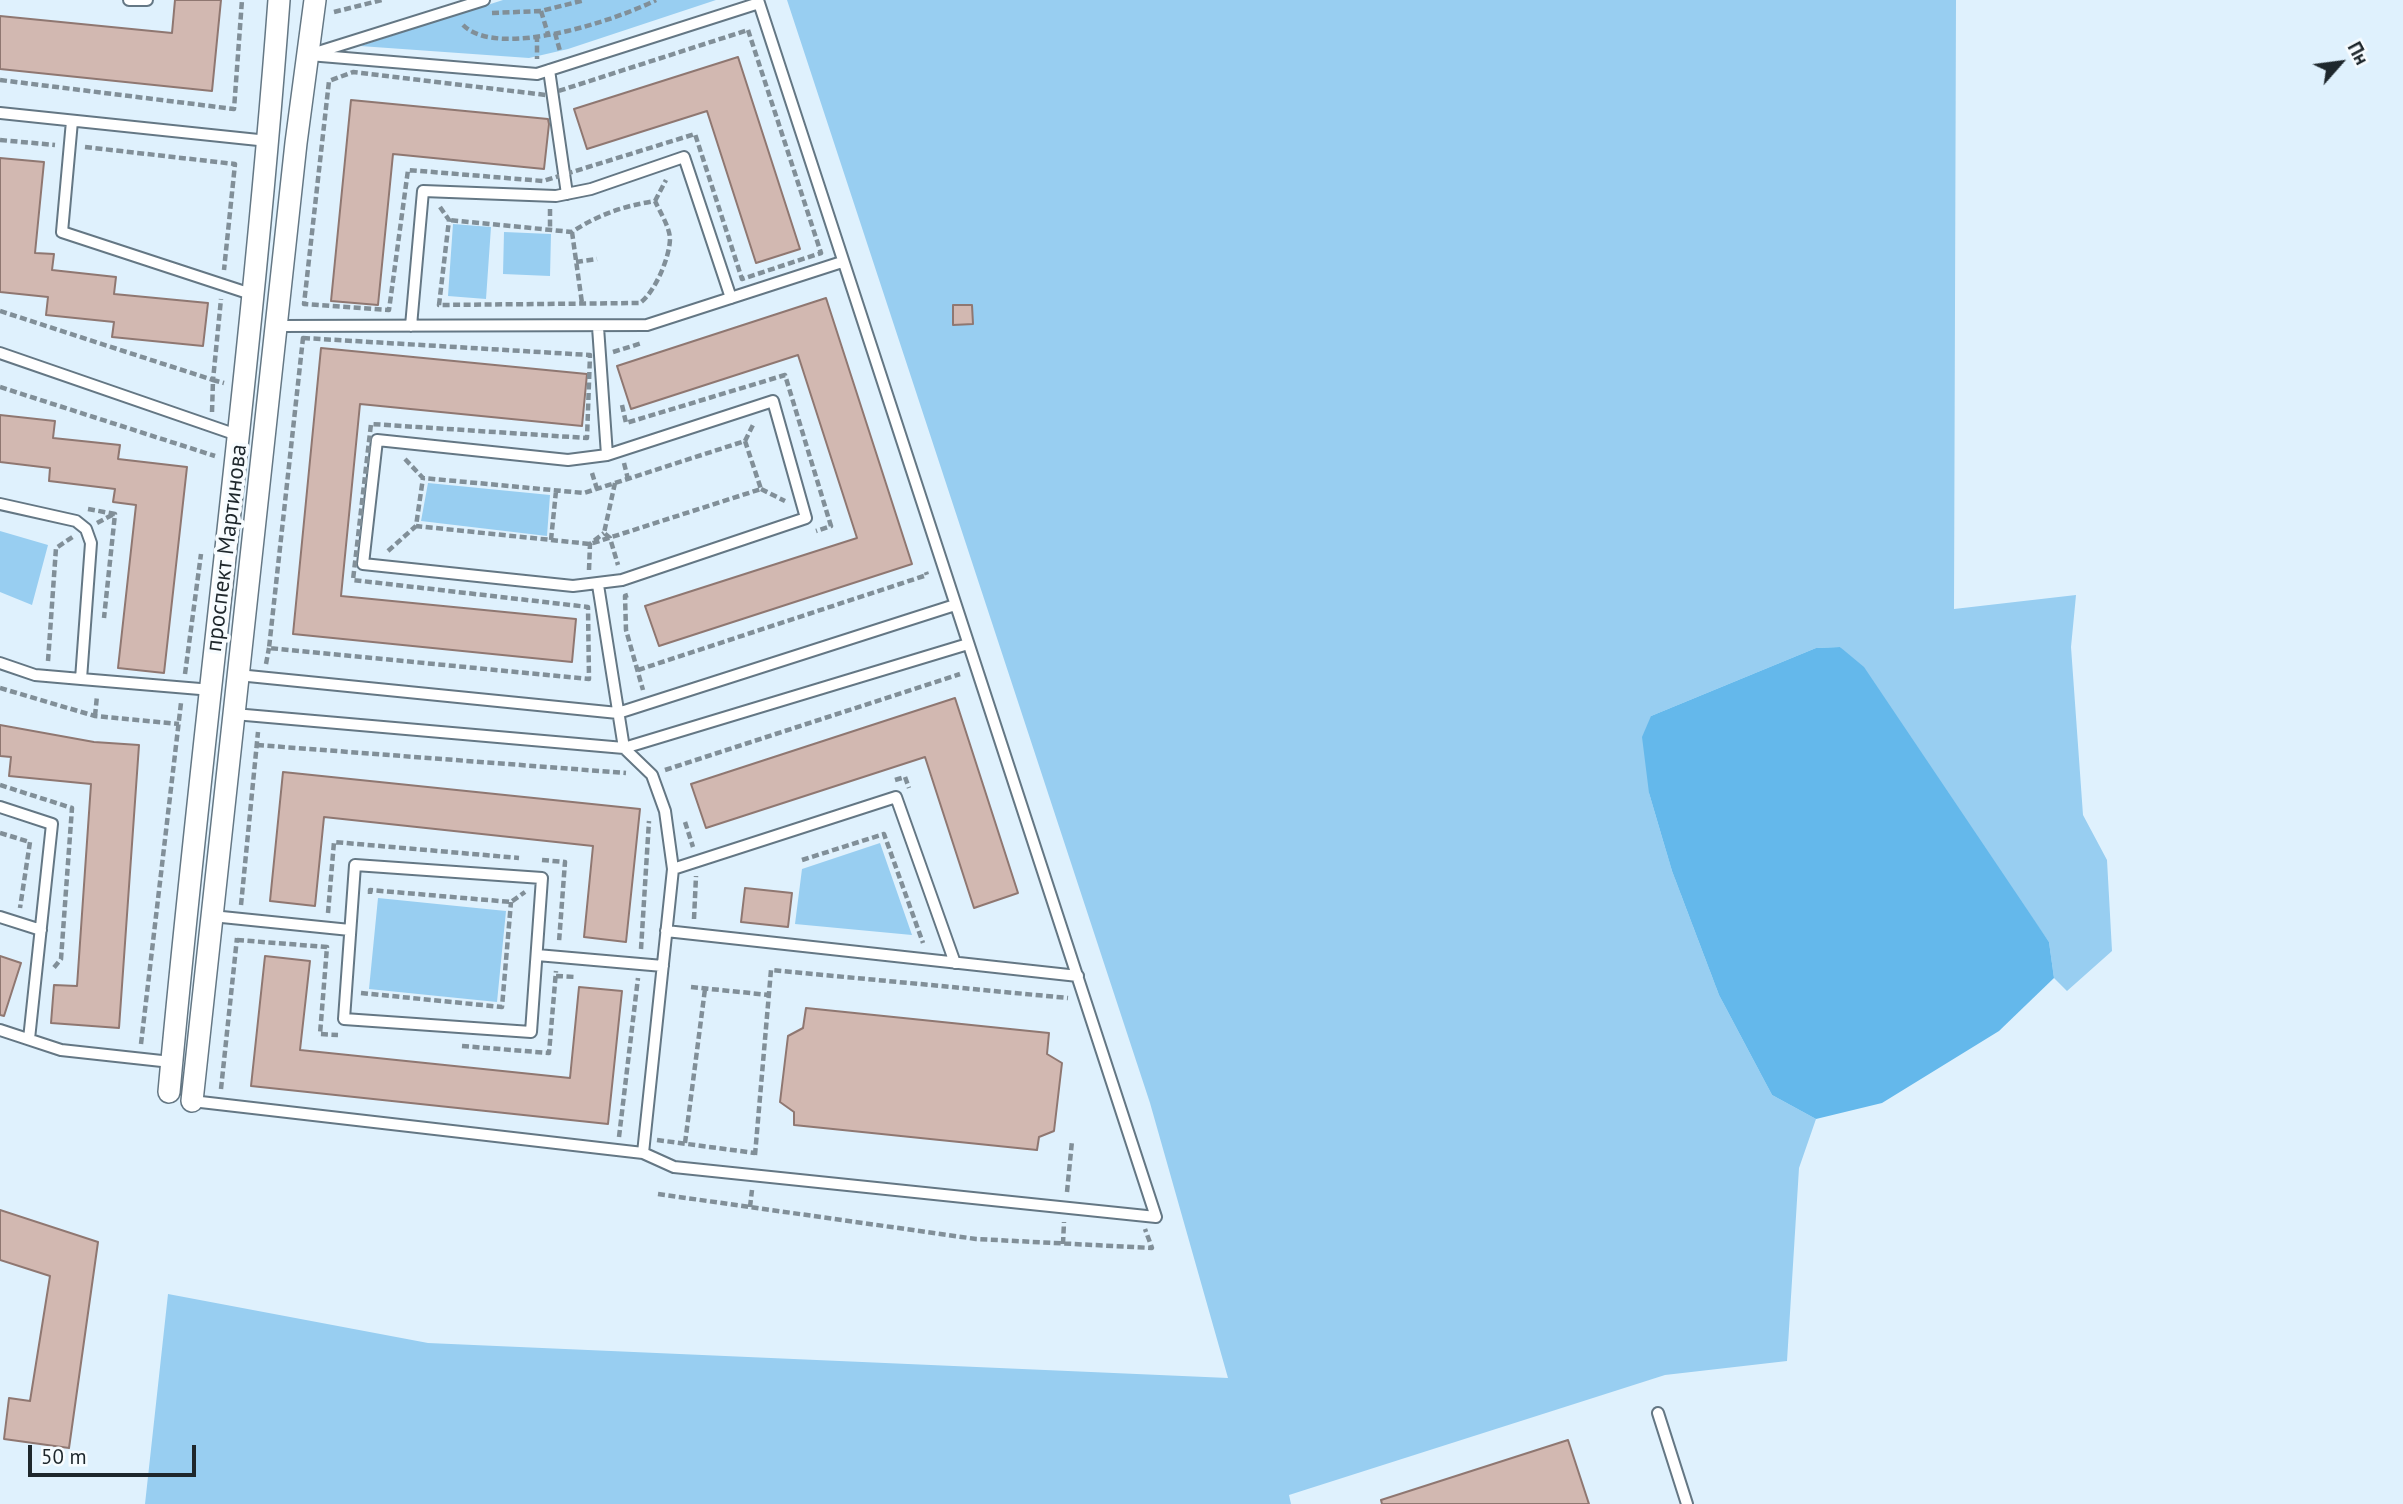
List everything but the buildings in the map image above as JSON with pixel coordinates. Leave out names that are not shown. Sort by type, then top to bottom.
[{"type":"street","name":"проспект Мартинова","points":[[169,1092],[240,436],[279,0]]},
{"type":"street","name":"проспект Мартинова","points":[[192,1101],[296,143],[309,55],[325,4]]},
{"type":"street","points":[[268,141],[296,143]]},
{"type":"street","points":[[240,436],[265,444]]},
{"type":"street","points":[[212,690],[236,694]]},
{"type":"lane","points":[[129,0],[147,0]]},
{"type":"lane","points":[[309,55],[484,0]]},
{"type":"lane","points":[[192,1101],[643,1153],[674,1167],[1156,1217],[842,262],[759,1],[537,74],[309,55]]},
{"type":"lane","points":[[549,70],[567,194]]},
{"type":"lane","points":[[0,113],[268,141]]},
{"type":"lane","points":[[72,121],[62,232],[254,295]]},
{"type":"lane","points":[[411,326],[423,191],[527,197],[567,194],[684,157],[731,298]]},
{"type":"lane","points":[[278,326],[647,325],[842,262]]},
{"type":"lane","points":[[598,327],[607,455]]},
{"type":"lane","points":[[0,353],[240,436]]},
{"type":"lane","points":[[773,401],[806,518],[622,580],[593,585],[372,565],[363,564],[377,440],[568,460],[607,455],[773,401]]},
{"type":"lane","points":[[0,504],[76,521],[86,529],[91,543],[81,679]]},
{"type":"lane","points":[[593,585],[624,748],[652,775],[665,811],[673,869],[643,1153]]},
{"type":"lane","points":[[955,605],[618,713],[263,677],[236,694],[260,716],[624,748],[968,644]]},
{"type":"lane","points":[[0,663],[35,675],[212,690]]},
{"type":"lane","points":[[673,869],[896,797],[955,963]]},
{"type":"lane","points":[[0,807],[52,824],[29,1040]]},
{"type":"lane","points":[[355,865],[542,878],[537,955],[531,1032],[344,1019],[355,865]]},
{"type":"lane","points":[[212,916],[350,930]]},
{"type":"lane","points":[[0,917],[41,930]]},
{"type":"lane","points":[[666,931],[1078,976]]},
{"type":"lane","points":[[537,955],[663,966]]},
{"type":"lane","points":[[0,1030],[61,1050],[171,1062]]},
{"type":"lane","points":[[1658,1413],[1687,1504]]},
{"type":"path","points":[[0,80],[234,109],[242,0]]},
{"type":"path","points":[[325,4],[334,14],[367,2],[382,0]]},
{"type":"path","points":[[484,13],[541,10],[584,0]]},
{"type":"path","points":[[466,18],[463,25],[470,33],[508,38],[548,34],[625,16],[656,0]]},
{"type":"path","points":[[541,10],[548,34]]},
{"type":"path","points":[[655,201],[670,235],[668,251],[649,297],[640,303],[439,305],[449,220],[572,232],[594,217],[625,206],[655,201]]},
{"type":"path","points":[[572,232],[582,303]]},
{"type":"path","points":[[576,262],[597,259]]},
{"type":"path","points":[[263,677],[270,648],[303,338],[590,355],[587,438],[371,424],[353,580],[588,607],[589,679],[270,648]]},
{"type":"path","points":[[612,365],[609,353],[648,341]]},
{"type":"path","points":[[621,400],[626,423],[785,375],[831,526],[805,535]]},
{"type":"path","points":[[0,387],[216,454],[214,468]]},
{"type":"path","points":[[372,565],[416,526],[423,478],[583,493],[745,441],[761,489],[590,544],[416,526]]},
{"type":"path","points":[[590,544],[604,533],[615,483]]},
{"type":"path","points":[[551,540],[556,491]]},
{"type":"path","points":[[48,661],[56,548],[115,514]]},
{"type":"path","points":[[604,533],[610,538],[622,580]]},
{"type":"path","points":[[590,544],[593,585]]},
{"type":"path","points":[[130,1044],[142,1045],[178,724],[202,550]]},
{"type":"path","points":[[923,562],[939,610]]},
{"type":"path","points":[[638,670],[927,575]]},
{"type":"path","points":[[638,591],[625,596],[626,630],[647,704]]},
{"type":"path","points":[[952,649],[965,687]]},
{"type":"path","points":[[0,688],[95,716],[178,724]]},
{"type":"path","points":[[220,1092],[260,716]]},
{"type":"path","points":[[658,738],[672,782]]},
{"type":"path","points":[[892,781],[905,777],[910,790]]},
{"type":"path","points":[[684,820],[697,861],[694,921],[707,922]]},
{"type":"path","points":[[0,833],[30,842],[20,909],[10,906]]},
{"type":"path","points":[[802,860],[884,834],[923,943]]},
{"type":"path","points":[[692,846],[706,841]]},
{"type":"path","points":[[316,912],[328,913],[334,842],[524,858]]},
{"type":"path","points":[[455,1045],[549,1053],[565,862],[538,859]]},
{"type":"path","points":[[362,981],[361,994],[502,1007],[511,902],[370,890],[369,903]]},
{"type":"path","points":[[241,905],[253,906]]},
{"type":"path","points":[[237,940],[327,947],[320,1034],[347,1036]]},
{"type":"path","points":[[909,942],[948,946]]},
{"type":"path","points":[[768,1159],[755,1158],[771,970],[1073,999],[1065,975]]},
{"type":"path","points":[[691,987],[769,995]]},
{"type":"path","points":[[685,1143],[705,989]]},
{"type":"path","points":[[1054,1191],[1081,1195]]},
{"type":"path","points":[[658,1194],[976,1240],[1152,1248],[1140,1216]]},
{"type":"shaded area","points":[[503,0],[716,0],[568,49],[529,58],[360,46]]},
{"type":"shaded area","points":[[787,0],[1956,0],[1954,609],[2076,595],[2071,647],[2083,815],[2107,860],[2112,951],[2067,991],[2054,978],[2049,942],[1840,647],[1816,648],[1651,716],[1649,793],[1672,871],[1719,995],[1772,1095],[1816,1119],[1799,1168],[1787,1361],[1665,1375],[1289,1495],[1291,1504],[145,1504],[168,1294],[428,1343],[1228,1378],[1150,1103]]},
{"type":"shaded area","points":[[453,224],[491,227],[486,299],[448,296]]},
{"type":"shaded area","points":[[504,232],[551,234],[550,276],[503,274]]},
{"type":"shaded area","points":[[428,483],[550,495],[547,536],[421,521]]},
{"type":"shaded area","points":[[0,531],[48,545],[32,605],[0,592]]},
{"type":"shaded area","points":[[1840,647],[1864,667],[2049,942],[2054,978],[1999,1031],[1882,1103],[1816,1119],[1772,1095],[1719,995],[1672,871],[1649,793],[1642,737],[1651,716],[1816,648]]},
{"type":"shaded area","points":[[880,843],[912,935],[795,924],[802,869]]},
{"type":"shaded area","points":[[378,898],[506,911],[497,1002],[369,989]]}]
